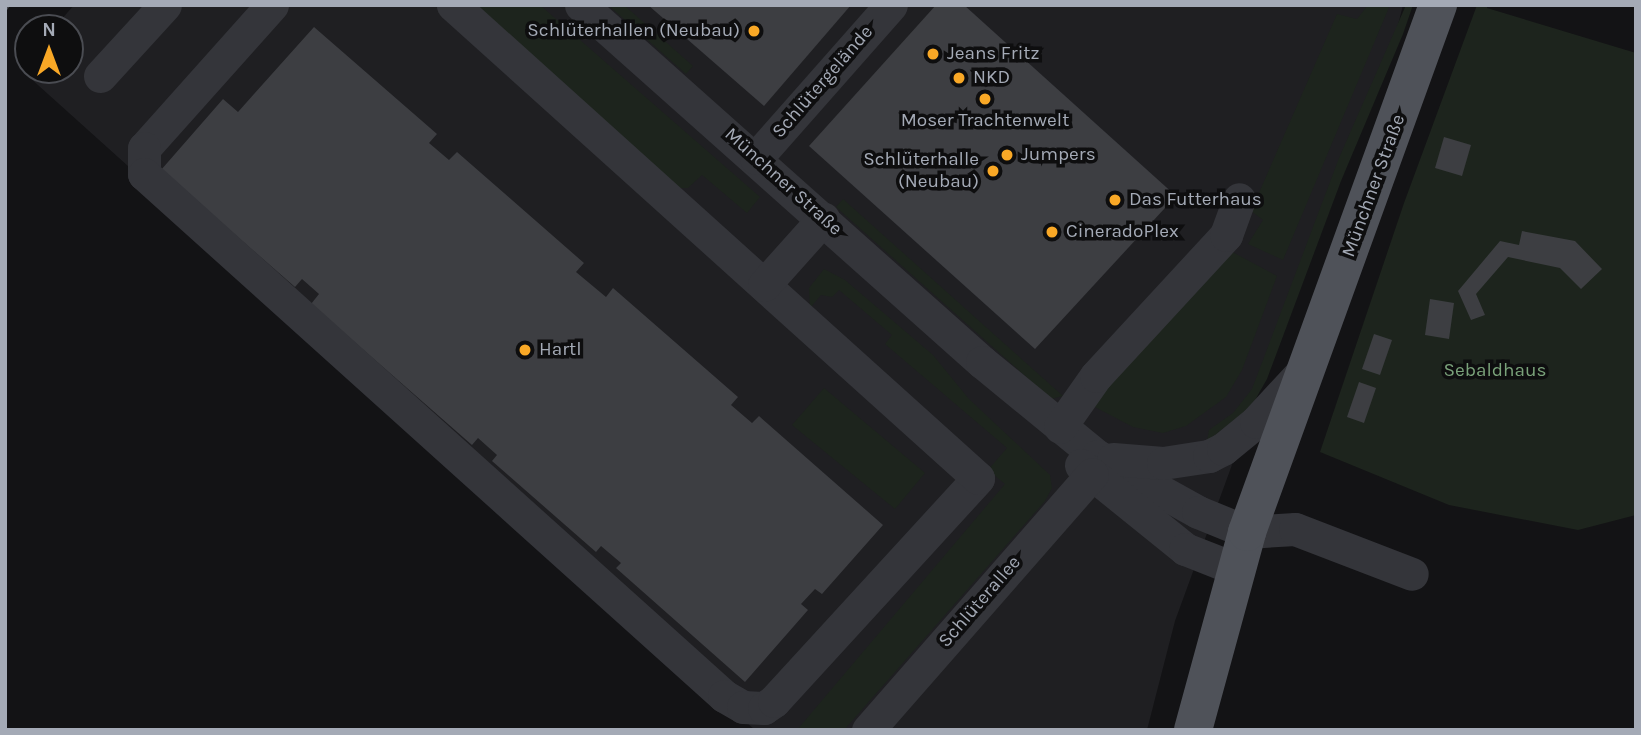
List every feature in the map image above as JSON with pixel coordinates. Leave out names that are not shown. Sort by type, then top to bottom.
[{"type":"main road","name":"Münchner Straße","points":[[1194,730],[1247,532],[1438,5]]},
{"type":"street","points":[[100,76],[165,5]]},
{"type":"street","points":[[272,5],[144,148],[144,174],[724,696],[754,710],[774,701],[978,478],[453,5]]},
{"type":"street","name":"Münchner Straße","points":[[581,5],[1059,427],[1095,465],[1185,549],[1236,569]]},
{"type":"street","name":"Schlütergelände","points":[[756,158],[891,5]]},
{"type":"street","points":[[1059,427],[1096,376],[1226,235],[1239,199]]},
{"type":"street","points":[[764,285],[824,219]]},
{"type":"street","name":"Münchner Straße","points":[[973,352],[992,389],[1095,465],[1247,532]]},
{"type":"street","name":"Münchner Straße","points":[[1095,465],[1163,463],[1209,456],[1223,449],[1256,422],[1308,366]]},
{"type":"street","name":"Schlüterallee","points":[[868,730],[1095,465]]},
{"type":"street","points":[[1247,532],[1295,529],[1412,575]]},
{"type":"shaded area","points":[[74,5],[1403,5],[1394,41],[1294,295],[1175,621],[1147,730],[755,730],[37,84],[84,84],[84,14],[66,14]]},
{"type":"green space","points":[[469,5],[540,5],[760,197],[747,213],[702,175],[688,188],[678,188]]},
{"type":"green space","points":[[608,5],[624,5],[693,66],[686,74]]},
{"type":"green space","points":[[1368,5],[1390,5],[1283,260],[1248,244],[1263,220],[1251,211],[1337,14],[1357,19]]},
{"type":"green space","points":[[1406,5],[1413,5],[1403,34],[1341,181],[1267,379],[1251,407],[1207,441],[1209,430],[1233,413],[1252,389],[1339,158]]},
{"type":"green space","name":"Sebaldhaus","points":[[1477,5],[1487,5],[1487,8],[1636,53],[1636,515],[1578,530],[1449,505],[1320,452],[1404,203]]},
{"type":"green space","points":[[843,199],[1063,396],[1051,399],[836,207]]},
{"type":"green space","points":[[1225,248],[1277,276],[1242,370],[1226,397],[1186,426],[1163,433],[1133,427],[1093,406],[1094,391]]},
{"type":"green space","points":[[824,269],[845,280],[933,355],[969,399],[1050,475],[1052,488],[1045,501],[844,730],[797,730],[1005,484],[988,470],[1007,448],[885,344],[892,335],[839,290],[832,297],[821,295],[810,308],[809,288]]},
{"type":"green space","points":[[824,388],[925,473],[895,509],[792,425]]},
{"type":"building","name":"Schlüterhallen (Neubau)","points":[[648,5],[851,5],[764,106]]},
{"type":"building","name":"Schlüterhalle (Neubau)","points":[[936,5],[964,5],[1176,196],[1035,349],[809,146]]},
{"type":"building","name":"Hartl","points":[[314,27],[437,134],[429,143],[449,160],[457,152],[584,263],[576,272],[606,297],[613,288],[738,397],[731,405],[752,423],[759,416],[883,525],[822,594],[815,589],[801,604],[808,610],[745,682],[616,568],[621,563],[601,546],[596,552],[492,461],[497,455],[478,438],[472,445],[311,304],[319,294],[302,279],[295,287],[161,170],[223,99],[238,112]]},
{"type":"building","points":[[1444,137],[1471,145],[1462,176],[1435,168]]},
{"type":"building","points":[[1522,231],[1575,241],[1602,269],[1581,289],[1560,268],[1508,257],[1476,294],[1485,315],[1471,320],[1458,291],[1500,241],[1519,245]]},
{"type":"building","points":[[1430,299],[1454,303],[1449,339],[1425,335]]},
{"type":"building","points":[[1374,334],[1392,340],[1380,375],[1362,369]]},
{"type":"building","points":[[1359,382],[1376,388],[1364,423],[1347,417]]},
{"type":"place","name":"Schlüterhallen (Neubau)","points":[[754,31]]},
{"type":"place","name":"Jeans Fritz","points":[[933,54]]},
{"type":"place","name":"NKD","points":[[959,78]]},
{"type":"place","name":"Moser Trachtenwelt","points":[[985,99]]},
{"type":"place","name":"Jumpers","points":[[1007,155]]},
{"type":"place","name":"Schlüterhalle (Neubau)","points":[[993,171]]},
{"type":"place","name":"Das Futterhaus","points":[[1115,200]]},
{"type":"place","name":"CineradoPlex","points":[[1052,232]]},
{"type":"place","name":"Hartl","points":[[525,350]]}]
